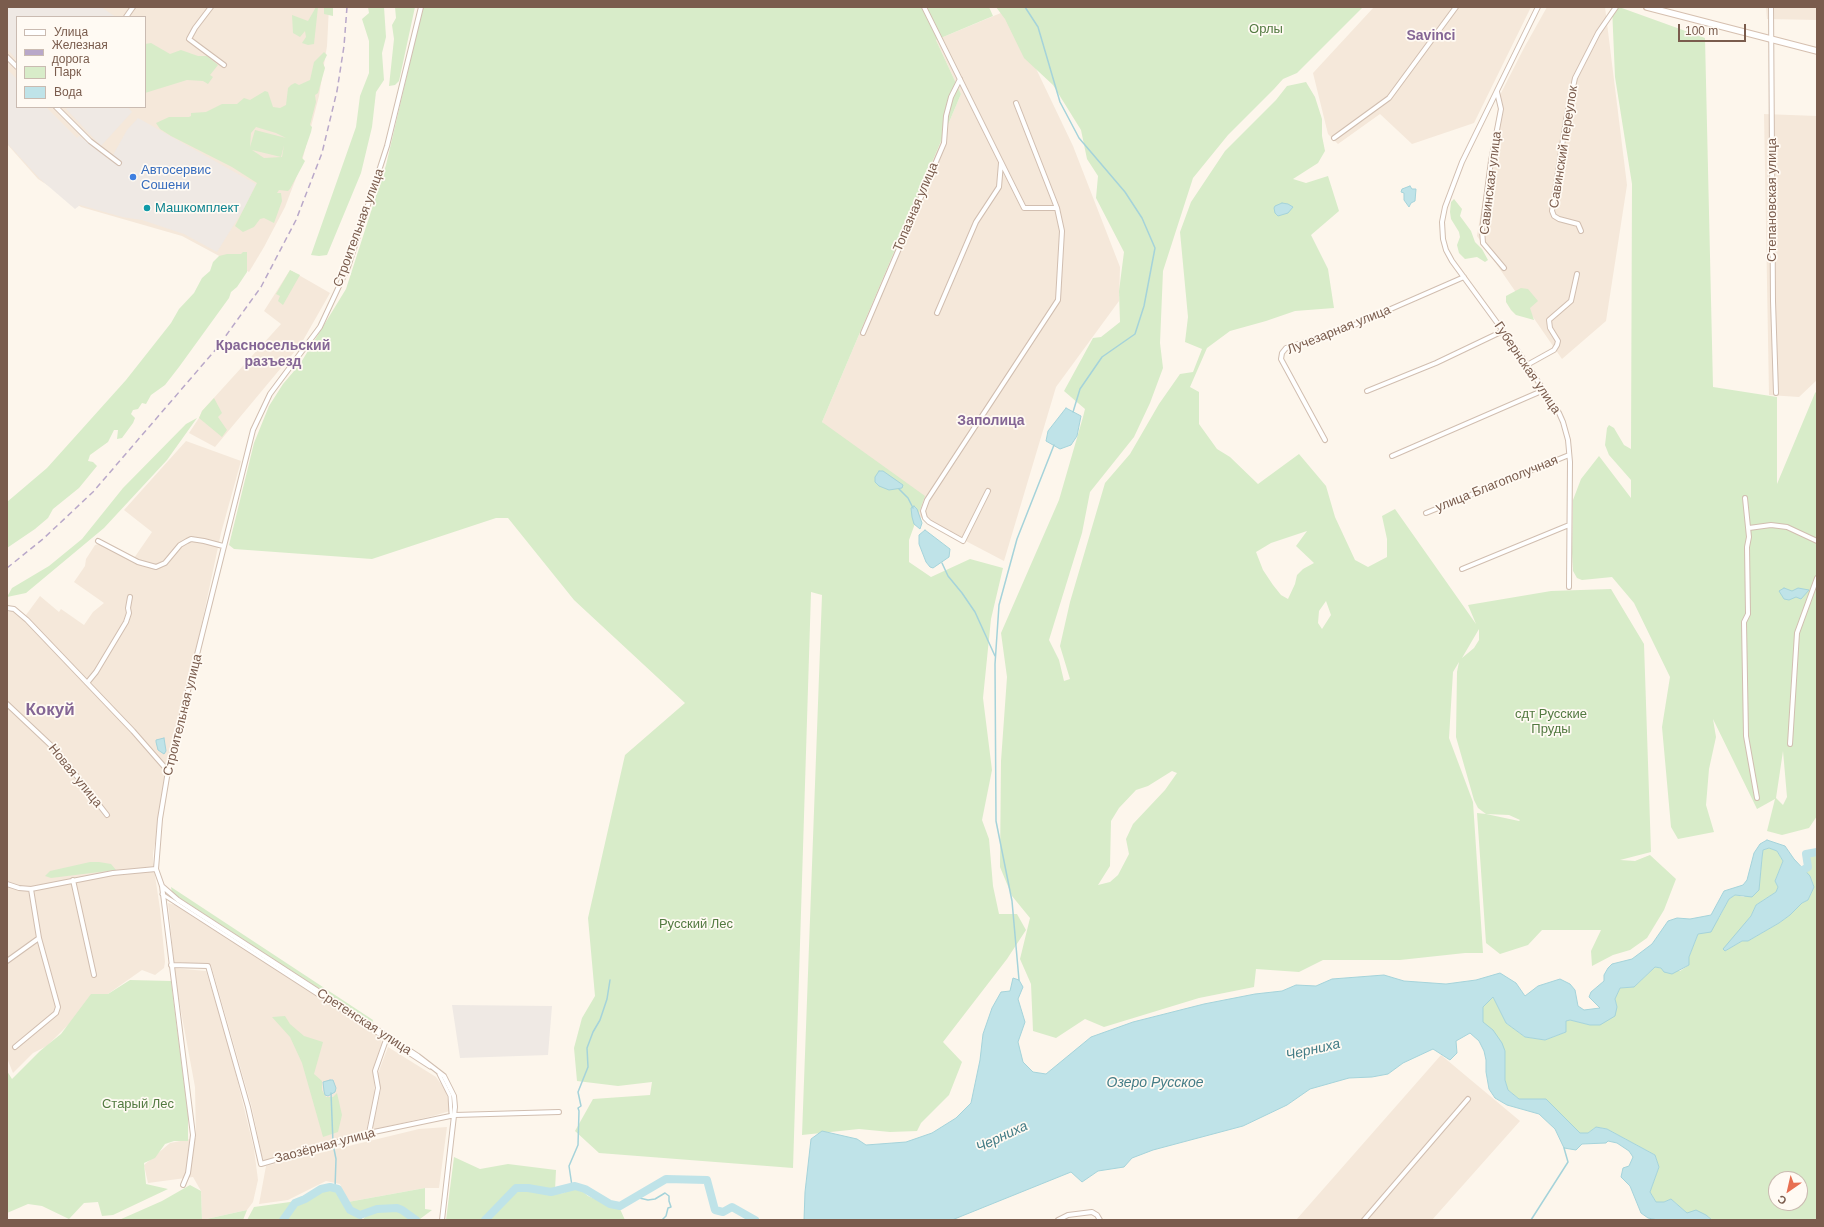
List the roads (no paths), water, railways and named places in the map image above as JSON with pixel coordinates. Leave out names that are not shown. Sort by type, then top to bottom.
[{"type":"main road","points":[[1647,7],[1817,52]]},
{"type":"street","points":[[127,16],[133,7]]},
{"type":"street","points":[[211,7],[195,28],[189,39],[224,65]]},
{"type":"street","name":"Строительная улица","points":[[162,886],[156,869],[160,819],[168,771],[200,646],[223,546],[255,423],[270,394],[320,327],[348,267],[387,146],[421,7]]},
{"type":"street","points":[[924,7],[1024,208],[1057,208]]},
{"type":"street","points":[[1334,138],[1389,98],[1456,7]]},
{"type":"street","name":"Губернская улица","points":[[1538,7],[1462,162],[1445,207],[1442,233],[1446,250],[1503,330],[1564,422],[1568,440],[1569,455],[1569,587]]},
{"type":"street","name":"Савинский переулок","points":[[1581,231],[1578,224],[1559,219],[1554,216],[1552,211],[1570,95],[1575,78],[1598,34],[1616,7]]},
{"type":"street","name":"Степановская улица","points":[[1771,7],[1773,301],[1776,392]]},
{"type":"street","points":[[7,57],[16,66]]},
{"type":"street","name":"Топазная улица","points":[[863,333],[944,143],[946,116],[951,96],[960,79]]},
{"type":"street","name":"Савинская улица","points":[[1497,92],[1501,109],[1491,161],[1482,230],[1483,243],[1504,268]]},
{"type":"street","points":[[988,491],[963,542],[928,522],[925,518],[924,511],[927,500],[1058,300],[1062,231],[1057,208],[1016,103]]},
{"type":"street","points":[[57,108],[90,140],[119,163]]},
{"type":"street","points":[[937,313],[976,222],[999,187],[1001,163]]},
{"type":"street","points":[[1527,365],[1554,350],[1557,345],[1557,339],[1549,325],[1549,320],[1571,300],[1577,274]]},
{"type":"street","name":"Лучезарная улица","points":[[1325,440],[1281,359],[1282,353],[1286,348],[1346,329],[1464,277]]},
{"type":"street","points":[[1367,391],[1436,363],[1503,330]]},
{"type":"street","points":[[1392,456],[1544,390]]},
{"type":"street","name":"улица Благополучная","points":[[1426,513],[1569,455]]},
{"type":"street","points":[[1745,498],[1749,528],[1747,547],[1748,614],[1744,622],[1746,736],[1757,798]]},
{"type":"street","points":[[1462,569],[1569,525]]},
{"type":"street","points":[[1749,528],[1771,525],[1787,527],[1817,541]]},
{"type":"street","points":[[98,541],[138,562],[156,567],[165,563],[180,545],[187,540],[191,539],[204,541],[223,546]]},
{"type":"street","points":[[1790,744],[1796,634],[1817,578]]},
{"type":"street","points":[[87,683],[96,672],[126,622],[129,613],[128,608],[130,597]]},
{"type":"street","points":[[8,607],[19,612],[27,620],[168,771]]},
{"type":"street","name":"Новая улица","points":[[7,704],[58,752],[107,815]]},
{"type":"street","points":[[7,884],[19,888],[31,889],[113,873],[156,869]]},
{"type":"street","points":[[73,880],[94,975]]},
{"type":"street","points":[[162,886],[193,1135],[188,1173],[183,1185]]},
{"type":"street","name":"Сретенская улица","points":[[162,886],[178,900],[387,1039],[418,1056],[444,1076],[454,1096],[442,1220]]},
{"type":"street","points":[[15,1047],[56,1013],[58,1007],[39,938],[31,889]]},
{"type":"street","points":[[162,894],[387,1039],[375,1071],[378,1088],[369,1134]]},
{"type":"street","points":[[7,961],[39,938]]},
{"type":"street","name":"Заозёрная улица","points":[[171,965],[208,966],[246,1099],[261,1164],[369,1134],[453,1114],[558,1112]]},
{"type":"street","points":[[1364,1220],[1468,1099]]},
{"type":"street","points":[[1058,1220],[1068,1215],[1092,1212],[1097,1215],[1100,1220]]},
{"type":"water","points":[[1410,186],[1412,189],[1416,189],[1415,201],[1411,203],[1409,207],[1404,200],[1404,193],[1401,192],[1402,189]]},
{"type":"water","points":[[1282,203],[1293,207],[1288,213],[1278,216],[1275,213],[1274,208]]},
{"type":"water","points":[[1066,408],[1081,416],[1077,436],[1071,445],[1060,449],[1046,441],[1048,431]]},
{"type":"water","points":[[879,471],[883,471],[903,485],[902,488],[889,490],[879,486],[875,482],[875,477]]},
{"type":"water","points":[[914,506],[917,509],[922,523],[920,529],[914,524],[912,517],[911,508]]},
{"type":"water","points":[[925,530],[950,549],[949,557],[933,568],[926,562],[919,544],[919,535]]},
{"type":"water","points":[[1784,588],[1792,591],[1798,588],[1809,590],[1801,599],[1796,597],[1789,600],[1784,599],[1779,591]]},
{"type":"water","points":[[164,738],[166,751],[164,754],[158,750],[156,740]]},
{"type":"water","name":"Озеро Русское","points":[[1767,840],[1785,846],[1794,859],[1810,876],[1814,887],[1808,900],[1802,903],[1779,923],[1748,941],[1742,941],[1725,951],[1723,949],[1751,916],[1756,905],[1776,892],[1778,887],[1775,881],[1783,861],[1777,851],[1769,848],[1763,850],[1759,890],[1752,897],[1735,895],[1729,899],[1711,932],[1698,934],[1689,957],[1689,965],[1672,974],[1664,972],[1661,968],[1655,967],[1634,987],[1620,988],[1615,999],[1617,1007],[1615,1016],[1600,1025],[1590,1025],[1570,1020],[1566,1021],[1566,1032],[1545,1040],[1525,1037],[1506,1023],[1493,997],[1483,1007],[1483,1022],[1493,1030],[1502,1043],[1505,1051],[1505,1080],[1508,1090],[1519,1099],[1546,1099],[1580,1133],[1588,1133],[1596,1127],[1607,1129],[1655,1155],[1659,1167],[1650,1192],[1656,1202],[1664,1202],[1671,1199],[1687,1213],[1696,1210],[1712,1220],[1658,1220],[1648,1218],[1641,1213],[1630,1186],[1621,1177],[1623,1168],[1629,1166],[1633,1157],[1629,1151],[1617,1143],[1608,1141],[1606,1143],[1582,1144],[1576,1150],[1564,1148],[1555,1129],[1539,1114],[1507,1105],[1495,1098],[1489,1089],[1484,1051],[1479,1041],[1470,1033],[1456,1041],[1457,1053],[1450,1060],[1433,1049],[1403,1063],[1388,1074],[1372,1077],[1349,1078],[1310,1089],[1287,1105],[1243,1126],[1153,1150],[1132,1158],[1124,1167],[1098,1171],[1082,1182],[1071,1172],[952,1220],[804,1220],[805,1192],[811,1139],[822,1131],[857,1139],[866,1145],[906,1142],[932,1133],[956,1118],[971,1103],[980,1060],[983,1034],[992,1008],[1001,992],[1010,991],[1013,978],[1019,980],[1023,987],[1018,999],[1025,1022],[1018,1042],[1023,1062],[1033,1072],[1046,1074],[1091,1037],[1133,1022],[1204,1004],[1255,994],[1282,991],[1296,985],[1316,986],[1332,979],[1384,975],[1404,981],[1446,984],[1476,980],[1500,973],[1516,983],[1525,996],[1538,986],[1560,979],[1570,984],[1575,990],[1578,1006],[1584,1010],[1600,1008],[1589,997],[1591,992],[1604,981],[1604,975],[1608,968],[1612,964],[1632,959],[1652,944],[1668,921],[1677,918],[1690,919],[1711,915],[1724,891],[1743,885],[1747,880],[1754,853],[1760,844]]},
{"type":"water","points":[[333,1080],[336,1088],[335,1092],[328,1096],[325,1095],[323,1082]]},
{"type":"waterway","points":[[1025,7],[1038,27],[1060,102],[1079,138],[1125,192],[1142,218],[1155,248],[1144,306],[1135,334],[1102,357],[1080,389],[1073,412]]},
{"type":"waterway","points":[[1019,980],[1012,901],[996,821],[995,664],[999,605],[1017,539],[1054,445]]},
{"type":"waterway","points":[[899,489],[908,498],[913,508]]},
{"type":"waterway","points":[[942,563],[948,576],[975,612],[995,656]]},
{"type":"waterway","points":[[1795,867],[1796,870],[1803,870],[1808,867],[1806,854],[1817,852]]},
{"type":"waterway","points":[[572,1186],[569,1166],[578,1145],[578,1108],[581,1106],[578,1092],[588,1067],[587,1048],[593,1032],[600,1020],[607,999],[610,980]]},
{"type":"waterway","points":[[331,1093],[333,1143]]},
{"type":"waterway","points":[[1531,1220],[1568,1162],[1564,1148]]},
{"type":"waterway","points":[[334,1149],[336,1159],[335,1188]]},
{"type":"waterway","points":[[485,1220],[516,1188],[528,1188],[551,1192],[575,1186],[585,1189],[610,1204],[620,1206],[666,1179],[707,1180],[715,1210],[723,1212],[732,1207],[755,1220]]},
{"type":"waterway","points":[[283,1220],[295,1203],[305,1199],[321,1189],[330,1187],[338,1189],[350,1210],[360,1215],[377,1209],[397,1208],[416,1220]]},
{"type":"waterway","points":[[635,1197],[648,1200],[655,1199],[665,1193],[669,1196],[671,1207],[668,1208],[666,1216],[662,1220]]},
{"type":"railway","points":[[7,568],[43,539],[93,492],[217,348],[261,287],[296,220],[322,153],[337,91],[344,46],[347,7]]},
{"type":"place","name":"Автосервис Сошени","points":[[133,177]]},
{"type":"place","name":"Машкомплект","points":[[147,208]]},
{"type":"district","name":"Savinci","points":[[1431,36]]},
{"type":"district","name":"Красносельский разъезд","points":[[273,354]]},
{"type":"district","name":"Заполица","points":[[991,421]]},
{"type":"district","name":"Кокуй","points":[[50,710]]},
{"type":"park label","name":"Орлы","points":[[1266,29]]},
{"type":"park label","name":"сдт Русские Пруды","points":[[1551,722]]},
{"type":"park label","name":"Русский Лес","points":[[696,924]]},
{"type":"park label","name":"Старый Лес","points":[[138,1104]]},
{"type":"water label","name":"Черниха","points":[[1313,1050]]},
{"type":"water label","name":"Черниха","points":[[1002,1137]]}]
